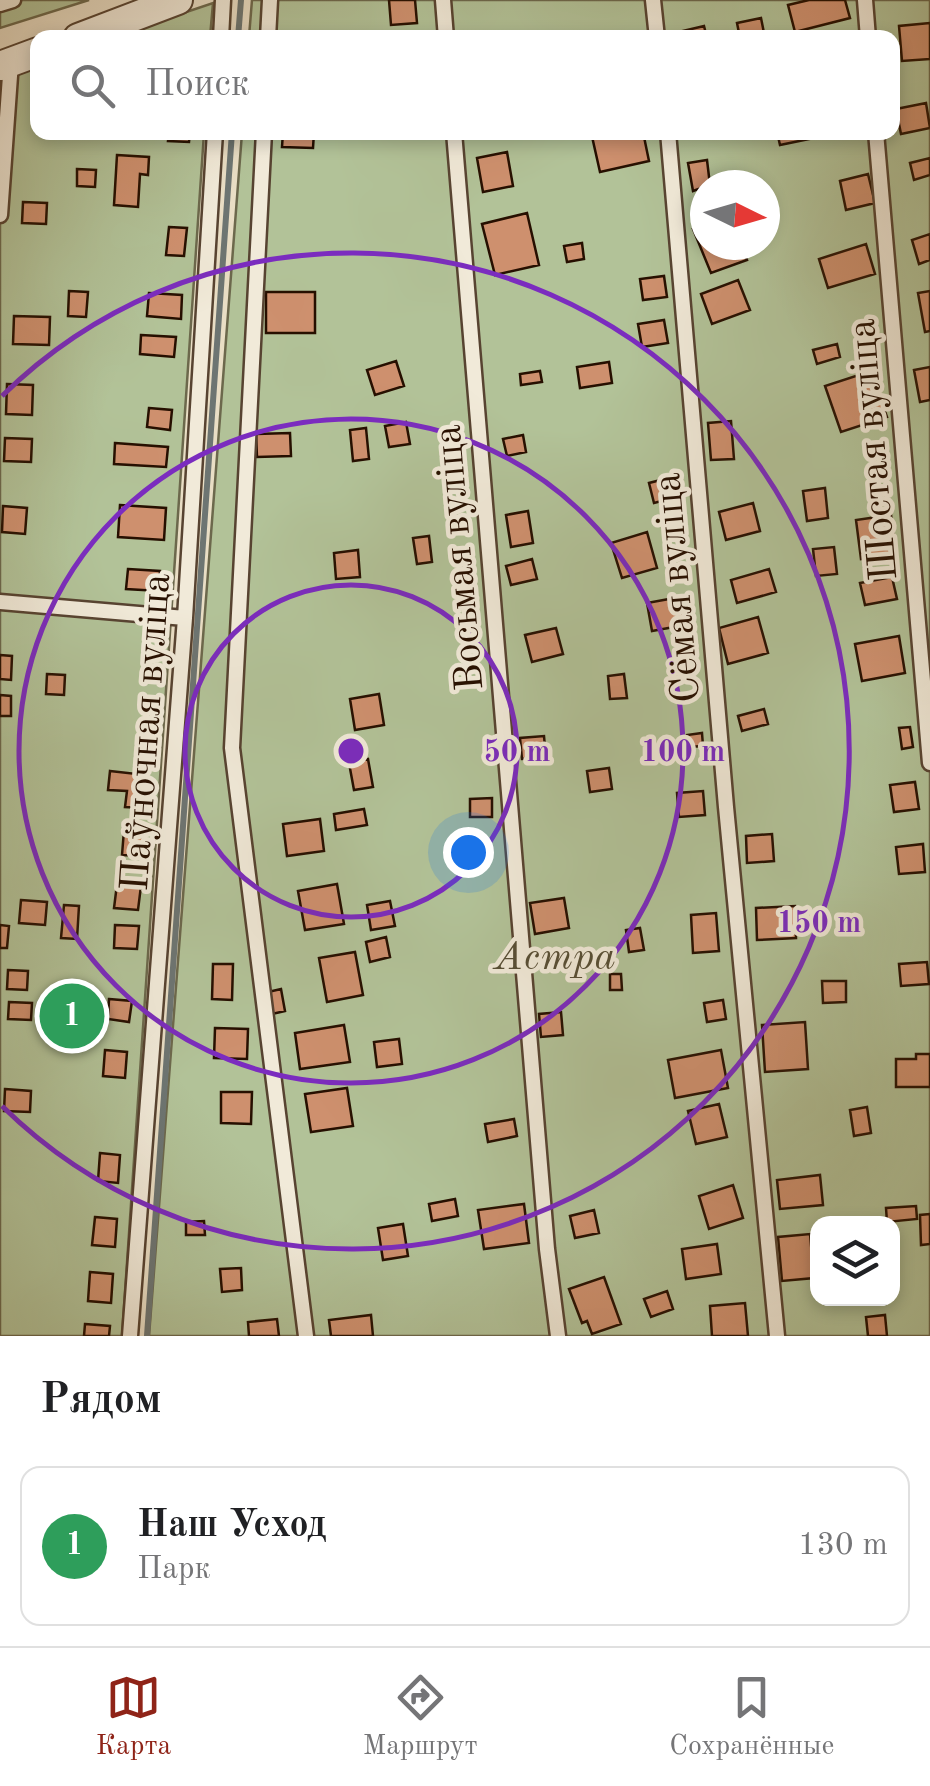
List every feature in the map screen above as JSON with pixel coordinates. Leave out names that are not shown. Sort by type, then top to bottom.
[{"type":"street","points":[[99,30],[178,0]]},
{"type":"lane","points":[[0,4],[13,0]]},
{"type":"lane","points":[[221,30],[223,0]]},
{"type":"lane","points":[[268,30],[270,0]]},
{"type":"lane","points":[[444,0],[446,30]]},
{"type":"lane","points":[[653,0],[656,30]]},
{"type":"lane","points":[[865,0],[867,30]]},
{"type":"lane","points":[[0,215],[16,60]]},
{"type":"lane","name":"Паўночная вуліца","points":[[130,1336],[186,618],[215,140]]},
{"type":"lane","points":[[264,140],[232,748],[306,1336]]},
{"type":"lane","name":"Восьмая вуліца","points":[[455,140],[547,1250],[558,1336]]},
{"type":"lane","name":"Сёмая вуліца","points":[[669,140],[726,808],[777,1336]]},
{"type":"lane","name":"Шостая вуліца","points":[[877,140],[930,763]]},
{"type":"lane","points":[[0,602],[186,618]]},
{"type":"green space","points":[[0,0],[89,0],[0,28]]},
{"type":"green space","name":"Астра","points":[[252,0],[930,0],[930,1336],[149,1336],[241,140],[900,140],[900,30],[250,30]]},
{"type":"green space","points":[[213,3],[211,30],[133,30]]},
{"type":"green space","points":[[30,63],[30,140],[204,140],[122,1336],[0,1336],[0,74]]},
{"type":"building","points":[[389,0],[415,0],[417,23],[391,25]]},
{"type":"building","points":[[809,0],[845,0],[850,18],[794,30],[788,5]]},
{"type":"building","points":[[761,18],[763,30],[738,30],[737,23]]},
{"type":"building","points":[[930,23],[930,59],[902,61],[899,26]]},
{"type":"building","points":[[926,103],[930,128],[901,134],[900,108]]},
{"type":"building","points":[[282,140],[314,140],[313,148],[282,147]]},
{"type":"building","points":[[593,140],[645,140],[649,161],[600,172]]},
{"type":"building","points":[[779,140],[804,140],[780,145]]},
{"type":"building","points":[[507,152],[513,186],[483,192],[477,158]]},
{"type":"building","points":[[117,155],[149,157],[148,175],[140,174],[138,207],[114,205]]},
{"type":"building","points":[[930,158],[930,175],[914,180],[910,163]]},
{"type":"building","points":[[707,160],[708,170],[690,170],[690,174],[688,163]]},
{"type":"building","points":[[77,169],[96,170],[95,187],[77,186]]},
{"type":"building","points":[[868,174],[875,203],[846,210],[840,181]]},
{"type":"building","points":[[23,202],[47,203],[46,224],[22,223]]},
{"type":"building","points":[[527,213],[539,265],[495,275],[482,224]]},
{"type":"building","points":[[169,227],[187,228],[184,256],[166,255]]},
{"type":"building","points":[[930,234],[930,260],[919,264],[912,240]]},
{"type":"building","points":[[582,243],[584,259],[567,262],[564,246]]},
{"type":"building","points":[[866,244],[875,274],[828,288],[819,259]]},
{"type":"building","points":[[706,260],[747,260],[711,273]]},
{"type":"building","points":[[664,276],[667,297],[643,300],[640,279]]},
{"type":"building","points":[[738,280],[750,310],[712,324],[701,294]]},
{"type":"building","points":[[69,291],[88,292],[86,317],[68,316]]},
{"type":"building","points":[[930,291],[930,331],[925,332],[918,293]]},
{"type":"building","points":[[266,292],[315,292],[315,333],[266,333]]},
{"type":"building","points":[[149,293],[182,295],[181,319],[147,316]]},
{"type":"building","points":[[14,316],[50,317],[49,345],[13,344]]},
{"type":"building","points":[[664,320],[668,343],[642,347],[638,324]]},
{"type":"building","points":[[141,335],[176,337],[174,357],[140,354]]},
{"type":"building","points":[[837,344],[840,357],[817,364],[813,350]]},
{"type":"building","points":[[396,361],[404,386],[375,395],[367,370]]},
{"type":"building","points":[[609,362],[612,383],[580,388],[577,367]]},
{"type":"building","points":[[930,367],[930,400],[920,402],[914,370]]},
{"type":"building","points":[[540,371],[542,382],[521,385],[520,374]]},
{"type":"building","points":[[871,371],[887,417],[841,432],[825,386]]},
{"type":"building","points":[[7,384],[33,385],[32,415],[6,414]]},
{"type":"building","points":[[149,408],[172,410],[170,430],[147,427]]},
{"type":"building","points":[[731,421],[734,459],[711,460],[708,423]]},
{"type":"building","points":[[406,422],[410,444],[389,447],[385,426]]},
{"type":"building","points":[[366,428],[369,459],[353,461],[350,430]]},
{"type":"building","points":[[290,433],[291,456],[257,457],[256,434]]},
{"type":"building","points":[[523,435],[526,452],[507,456],[503,439]]},
{"type":"building","points":[[5,438],[32,439],[31,462],[4,461]]},
{"type":"building","points":[[115,443],[168,447],[166,467],[114,464]]},
{"type":"building","points":[[672,477],[677,497],[654,503],[649,483]]},
{"type":"building","points":[[825,488],[828,518],[807,521],[803,491]]},
{"type":"building","points":[[753,503],[760,531],[726,540],[719,512]]},
{"type":"building","points":[[120,505],[166,508],[164,540],[118,537]]},
{"type":"building","points":[[3,506],[27,508],[25,534],[2,532]]},
{"type":"building","points":[[528,511],[533,543],[511,547],[506,515]]},
{"type":"building","points":[[891,515],[896,554],[861,559],[856,520]]},
{"type":"building","points":[[647,532],[657,568],[622,578],[611,543]]},
{"type":"building","points":[[429,536],[432,562],[417,564],[413,538]]},
{"type":"building","points":[[834,547],[837,574],[816,576],[813,549]]},
{"type":"building","points":[[358,550],[360,577],[336,579],[334,553]]},
{"type":"building","points":[[532,559],[537,579],[511,585],[506,566]]},
{"type":"building","points":[[128,569],[160,571],[159,591],[126,589]]},
{"type":"building","points":[[769,569],[776,592],[737,603],[731,580]]},
{"type":"building","points":[[892,577],[897,599],[865,605],[860,583]]},
{"type":"building","points":[[680,597],[685,625],[652,631],[647,603]]},
{"type":"building","points":[[758,617],[768,653],[728,664],[719,628]]},
{"type":"building","points":[[556,628],[563,654],[532,662],[525,635]]},
{"type":"building","points":[[899,636],[905,673],[862,681],[855,644]]},
{"type":"building","points":[[0,655],[12,656],[11,680],[0,679]]},
{"type":"building","points":[[47,674],[65,675],[64,695],[46,694]]},
{"type":"building","points":[[624,674],[627,698],[610,699],[608,676]]},
{"type":"building","points":[[379,694],[384,725],[355,730],[350,699]]},
{"type":"building","points":[[0,695],[11,696],[11,716],[0,716]]},
{"type":"building","points":[[764,709],[768,724],[742,731],[738,716]]},
{"type":"building","points":[[910,727],[913,747],[902,749],[899,728]]},
{"type":"building","points":[[702,733],[703,746],[688,747],[687,735]]},
{"type":"building","points":[[544,736],[546,758],[522,759],[520,738]]},
{"type":"building","points":[[368,759],[373,787],[354,790],[349,763]]},
{"type":"building","points":[[609,768],[612,789],[590,792],[587,771]]},
{"type":"building","points":[[110,771],[146,775],[143,808],[125,807],[127,791],[108,790]]},
{"type":"building","points":[[915,782],[919,809],[894,812],[890,785]]},
{"type":"building","points":[[703,791],[705,815],[679,817],[677,793]]},
{"type":"building","points":[[492,798],[492,817],[470,817],[470,799]]},
{"type":"building","points":[[364,809],[367,825],[336,830],[334,814]]},
{"type":"building","points":[[320,819],[324,851],[287,856],[283,824]]},
{"type":"building","points":[[124,830],[146,832],[144,856],[122,855]]},
{"type":"building","points":[[772,834],[774,861],[747,863],[746,836]]},
{"type":"building","points":[[923,844],[925,872],[899,874],[896,847]]},
{"type":"building","points":[[117,884],[141,886],[138,910],[114,908]]},
{"type":"building","points":[[337,884],[344,924],[305,930],[298,891]]},
{"type":"building","points":[[564,898],[569,928],[535,934],[530,903]]},
{"type":"building","points":[[21,900],[47,902],[45,925],[19,923]]},
{"type":"building","points":[[390,901],[395,926],[371,930],[367,905]]},
{"type":"building","points":[[64,905],[79,906],[77,939],[61,938]]},
{"type":"building","points":[[795,906],[796,938],[757,940],[756,908]]},
{"type":"building","points":[[716,913],[719,951],[693,953],[691,915]]},
{"type":"building","points":[[0,925],[9,926],[7,948],[0,948]]},
{"type":"building","points":[[115,925],[139,926],[137,949],[114,948]]},
{"type":"building","points":[[640,928],[644,950],[629,952],[626,930]]},
{"type":"building","points":[[386,937],[390,957],[370,962],[366,942]]},
{"type":"building","points":[[355,952],[363,995],[327,1002],[319,958]]},
{"type":"building","points":[[927,962],[929,984],[901,986],[899,964]]},
{"type":"building","points":[[213,964],[233,964],[232,1000],[212,999]]},
{"type":"building","points":[[8,970],[28,971],[27,990],[7,989]]},
{"type":"building","points":[[610,974],[621,974],[622,990],[610,990]]},
{"type":"building","points":[[822,981],[846,981],[846,1002],[823,1003]]},
{"type":"building","points":[[281,989],[285,1011],[272,1014],[268,992]]},
{"type":"building","points":[[109,999],[132,1001],[129,1022],[108,1019]]},
{"type":"building","points":[[723,1000],[726,1019],[707,1022],[704,1003]]},
{"type":"building","points":[[9,1002],[32,1003],[31,1020],[8,1019]]},
{"type":"building","points":[[561,1012],[563,1035],[541,1037],[539,1014]]},
{"type":"building","points":[[805,1022],[808,1069],[765,1072],[762,1025]]},
{"type":"building","points":[[344,1025],[350,1062],[300,1069],[295,1033]]},
{"type":"building","points":[[215,1028],[248,1029],[247,1059],[214,1058]]},
{"type":"building","points":[[399,1039],[402,1064],[377,1067],[374,1042]]},
{"type":"building","points":[[105,1050],[127,1052],[125,1078],[103,1076]]},
{"type":"building","points":[[721,1050],[728,1088],[675,1098],[668,1060]]},
{"type":"building","points":[[916,1054],[930,1054],[930,1087],[896,1087],[896,1059],[916,1059]]},
{"type":"building","points":[[347,1088],[353,1126],[311,1132],[305,1094]]},
{"type":"building","points":[[5,1089],[31,1091],[30,1112],[4,1111]]},
{"type":"building","points":[[221,1092],[252,1092],[251,1124],[221,1123]]},
{"type":"building","points":[[719,1104],[727,1137],[696,1144],[688,1111]]},
{"type":"building","points":[[867,1107],[871,1133],[854,1136],[850,1110]]},
{"type":"building","points":[[514,1119],[517,1136],[488,1142],[485,1124]]},
{"type":"building","points":[[100,1153],[120,1155],[118,1183],[98,1181]]},
{"type":"building","points":[[820,1175],[823,1205],[780,1209],[777,1180]]},
{"type":"building","points":[[733,1185],[743,1218],[709,1229],[699,1196]]},
{"type":"building","points":[[455,1199],[458,1216],[432,1221],[429,1204]]},
{"type":"building","points":[[524,1204],[529,1243],[484,1249],[478,1210]]},
{"type":"building","points":[[916,1206],[917,1219],[900,1221],[900,1216],[887,1216],[886,1208]]},
{"type":"building","points":[[594,1210],[599,1233],[575,1238],[570,1216]]},
{"type":"building","points":[[930,1214],[930,1244],[921,1245],[920,1215]]},
{"type":"building","points":[[95,1217],[117,1219],[115,1247],[92,1245]]},
{"type":"building","points":[[204,1221],[205,1235],[186,1235],[186,1222]]},
{"type":"building","points":[[403,1224],[408,1256],[383,1260],[378,1228]]},
{"type":"building","points":[[810,1234],[810,1278],[782,1281],[778,1237]]},
{"type":"building","points":[[717,1244],[721,1274],[686,1279],[682,1249]]},
{"type":"building","points":[[241,1268],[242,1290],[222,1292],[220,1269]]},
{"type":"building","points":[[90,1272],[113,1274],[111,1303],[88,1301]]},
{"type":"building","points":[[604,1277],[621,1324],[592,1334],[587,1321],[582,1323],[569,1289]]},
{"type":"building","points":[[667,1291],[673,1309],[651,1317],[644,1299]]},
{"type":"building","points":[[745,1303],[748,1336],[712,1336],[710,1306]]},
{"type":"building","points":[[371,1315],[373,1336],[331,1336],[329,1320]]},
{"type":"building","points":[[885,1315],[887,1336],[868,1336],[866,1317]]},
{"type":"building","points":[[277,1319],[279,1336],[249,1336],[248,1322]]},
{"type":"building","points":[[85,1324],[110,1326],[109,1336],[84,1336]]},
{"type":"waterway","points":[[239,30],[241,0]]},
{"type":"waterway","points":[[147,1336],[231,140]]},
{"type":"place","name":"Наш Усход","points":[[72,1016]]}]
